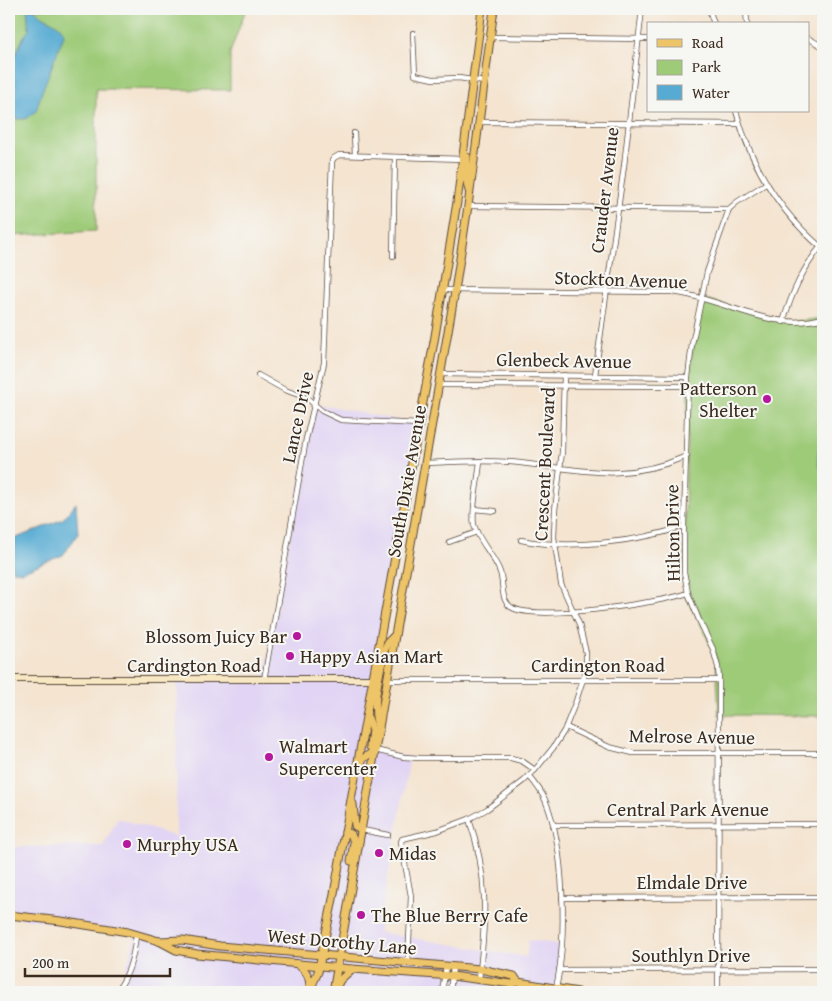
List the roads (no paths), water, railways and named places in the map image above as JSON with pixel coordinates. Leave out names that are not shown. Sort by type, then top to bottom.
[{"type":"main road","name":"South Dixie Avenue","points":[[333,992],[350,886],[362,830],[379,729],[380,680],[419,424],[465,159],[472,81],[482,9]]},
{"type":"main road","name":"South Dixie Avenue","points":[[310,991],[319,965],[326,932],[368,715],[395,635],[455,291],[470,194],[478,119],[494,9]]},
{"type":"main road","points":[[470,194],[466,178],[465,159],[472,131],[478,119]]},
{"type":"main road","points":[[358,768],[363,760],[375,750],[370,747],[372,729],[368,715]]},
{"type":"main road","points":[[352,796],[355,826],[357,829],[362,830]]},
{"type":"main road","points":[[345,832],[350,834],[354,842],[350,886]]},
{"type":"main road","name":"West Dorothy Lane","points":[[9,915],[78,923],[136,935],[159,941],[176,950],[250,960],[449,976],[512,984],[518,982],[578,992]]},
{"type":"main road","points":[[303,953],[315,949],[326,932]]},
{"type":"main road","name":"West Dorothy Lane","points":[[159,941],[182,940],[220,946],[480,969],[514,976],[518,982]]},
{"type":"main road","points":[[297,963],[307,972],[310,981],[310,991]]},
{"type":"main road","points":[[333,992],[340,980],[352,969]]},
{"type":"street","name":"Crauder Avenue","points":[[595,375],[618,208],[642,9]]},
{"type":"street","points":[[709,9],[713,22]]},
{"type":"street","points":[[746,9],[748,22]]},
{"type":"street","points":[[817,9],[823,22]]},
{"type":"street","points":[[413,33],[415,75],[433,79],[459,78],[484,82]]},
{"type":"street","points":[[490,37],[647,39]]},
{"type":"street","points":[[810,39],[823,47]]},
{"type":"street","points":[[736,112],[748,149],[766,183],[789,215],[822,247],[798,280],[783,322]]},
{"type":"street","points":[[478,119],[628,124],[739,124]]},
{"type":"street","points":[[354,133],[355,155],[465,159]]},
{"type":"street","name":"Lance Drive","points":[[264,680],[306,439],[322,375],[325,352],[334,158],[339,155],[355,155]]},
{"type":"street","points":[[392,256],[395,157]]},
{"type":"street","points":[[468,206],[729,209],[766,183]]},
{"type":"street","name":"Hilton Drive","points":[[718,992],[719,680],[714,649],[688,594],[684,572],[684,526],[688,377],[695,327],[707,272],[729,209]]},
{"type":"street","name":"Stockton Avenue","points":[[443,290],[672,292],[701,298],[754,316],[783,322],[809,321],[823,318]]},
{"type":"street","points":[[258,374],[285,390],[307,398],[327,414],[341,420],[419,424]]},
{"type":"street","name":"Glenbeck Avenue","points":[[440,374],[688,377]]},
{"type":"street","name":"Crescent Boulevard","points":[[408,963],[411,896],[401,842],[404,837],[437,831],[469,820],[487,809],[529,776],[553,748],[566,727],[583,680],[587,661],[585,645],[574,611],[561,584],[554,544],[555,510],[561,470],[564,375]]},
{"type":"street","name":"Glenbeck Avenue","points":[[439,385],[688,386]]},
{"type":"street","points":[[425,463],[512,462],[590,473],[622,473],[647,469],[687,456]]},
{"type":"street","points":[[480,461],[474,508],[474,525],[500,572],[504,597],[509,606],[516,610],[528,612],[574,611],[630,606],[688,594]]},
{"type":"street","points":[[474,508],[495,511]]},
{"type":"street","points":[[521,540],[554,544],[590,543],[631,539],[684,526]]},
{"type":"street","points":[[449,542],[478,532]]},
{"type":"street","name":"Cardington Road","points":[[9,679],[719,680]]},
{"type":"street","name":"Melrose Avenue","points":[[566,727],[609,747],[625,752],[823,753]]},
{"type":"street","points":[[375,750],[420,758],[511,758],[522,761],[535,770]]},
{"type":"street","points":[[529,776],[537,785],[545,800],[557,849],[562,898],[560,970],[556,988]]},
{"type":"street","points":[[469,820],[480,855],[484,888],[485,921],[479,979]]},
{"type":"street","name":"Central Park Avenue","points":[[552,825],[823,824]]},
{"type":"street","points":[[362,830],[388,835]]},
{"type":"street","name":"Elmdale Drive","points":[[562,898],[823,897]]},
{"type":"street","points":[[116,992],[129,970],[136,935]]},
{"type":"street","points":[[450,966],[450,992]]},
{"type":"street","name":"Southlyn Drive","points":[[560,970],[823,969]]},
{"type":"street","points":[[442,992],[449,976]]},
{"type":"water","points":[[27,9],[34,9],[56,24],[64,35],[36,111],[26,119],[17,119],[9,115],[9,71],[23,38],[29,30]]},
{"type":"water","points":[[823,436],[823,472],[818,459]]},
{"type":"water","points":[[76,503],[78,534],[63,555],[21,572],[12,570],[10,544],[14,539],[63,519]]},
{"type":"place","name":"Patterson Shelter","points":[[767,399]]},
{"type":"place","name":"Blossom Juicy Bar","points":[[297,636]]},
{"type":"place","name":"Happy Asian Mart","points":[[290,656]]},
{"type":"place","name":"Walmart Supercenter","points":[[269,757]]},
{"type":"place","name":"Murphy USA","points":[[127,844]]},
{"type":"place","name":"Midas","points":[[379,853]]},
{"type":"place","name":"The Blue Berry Cafe","points":[[361,915]]}]
